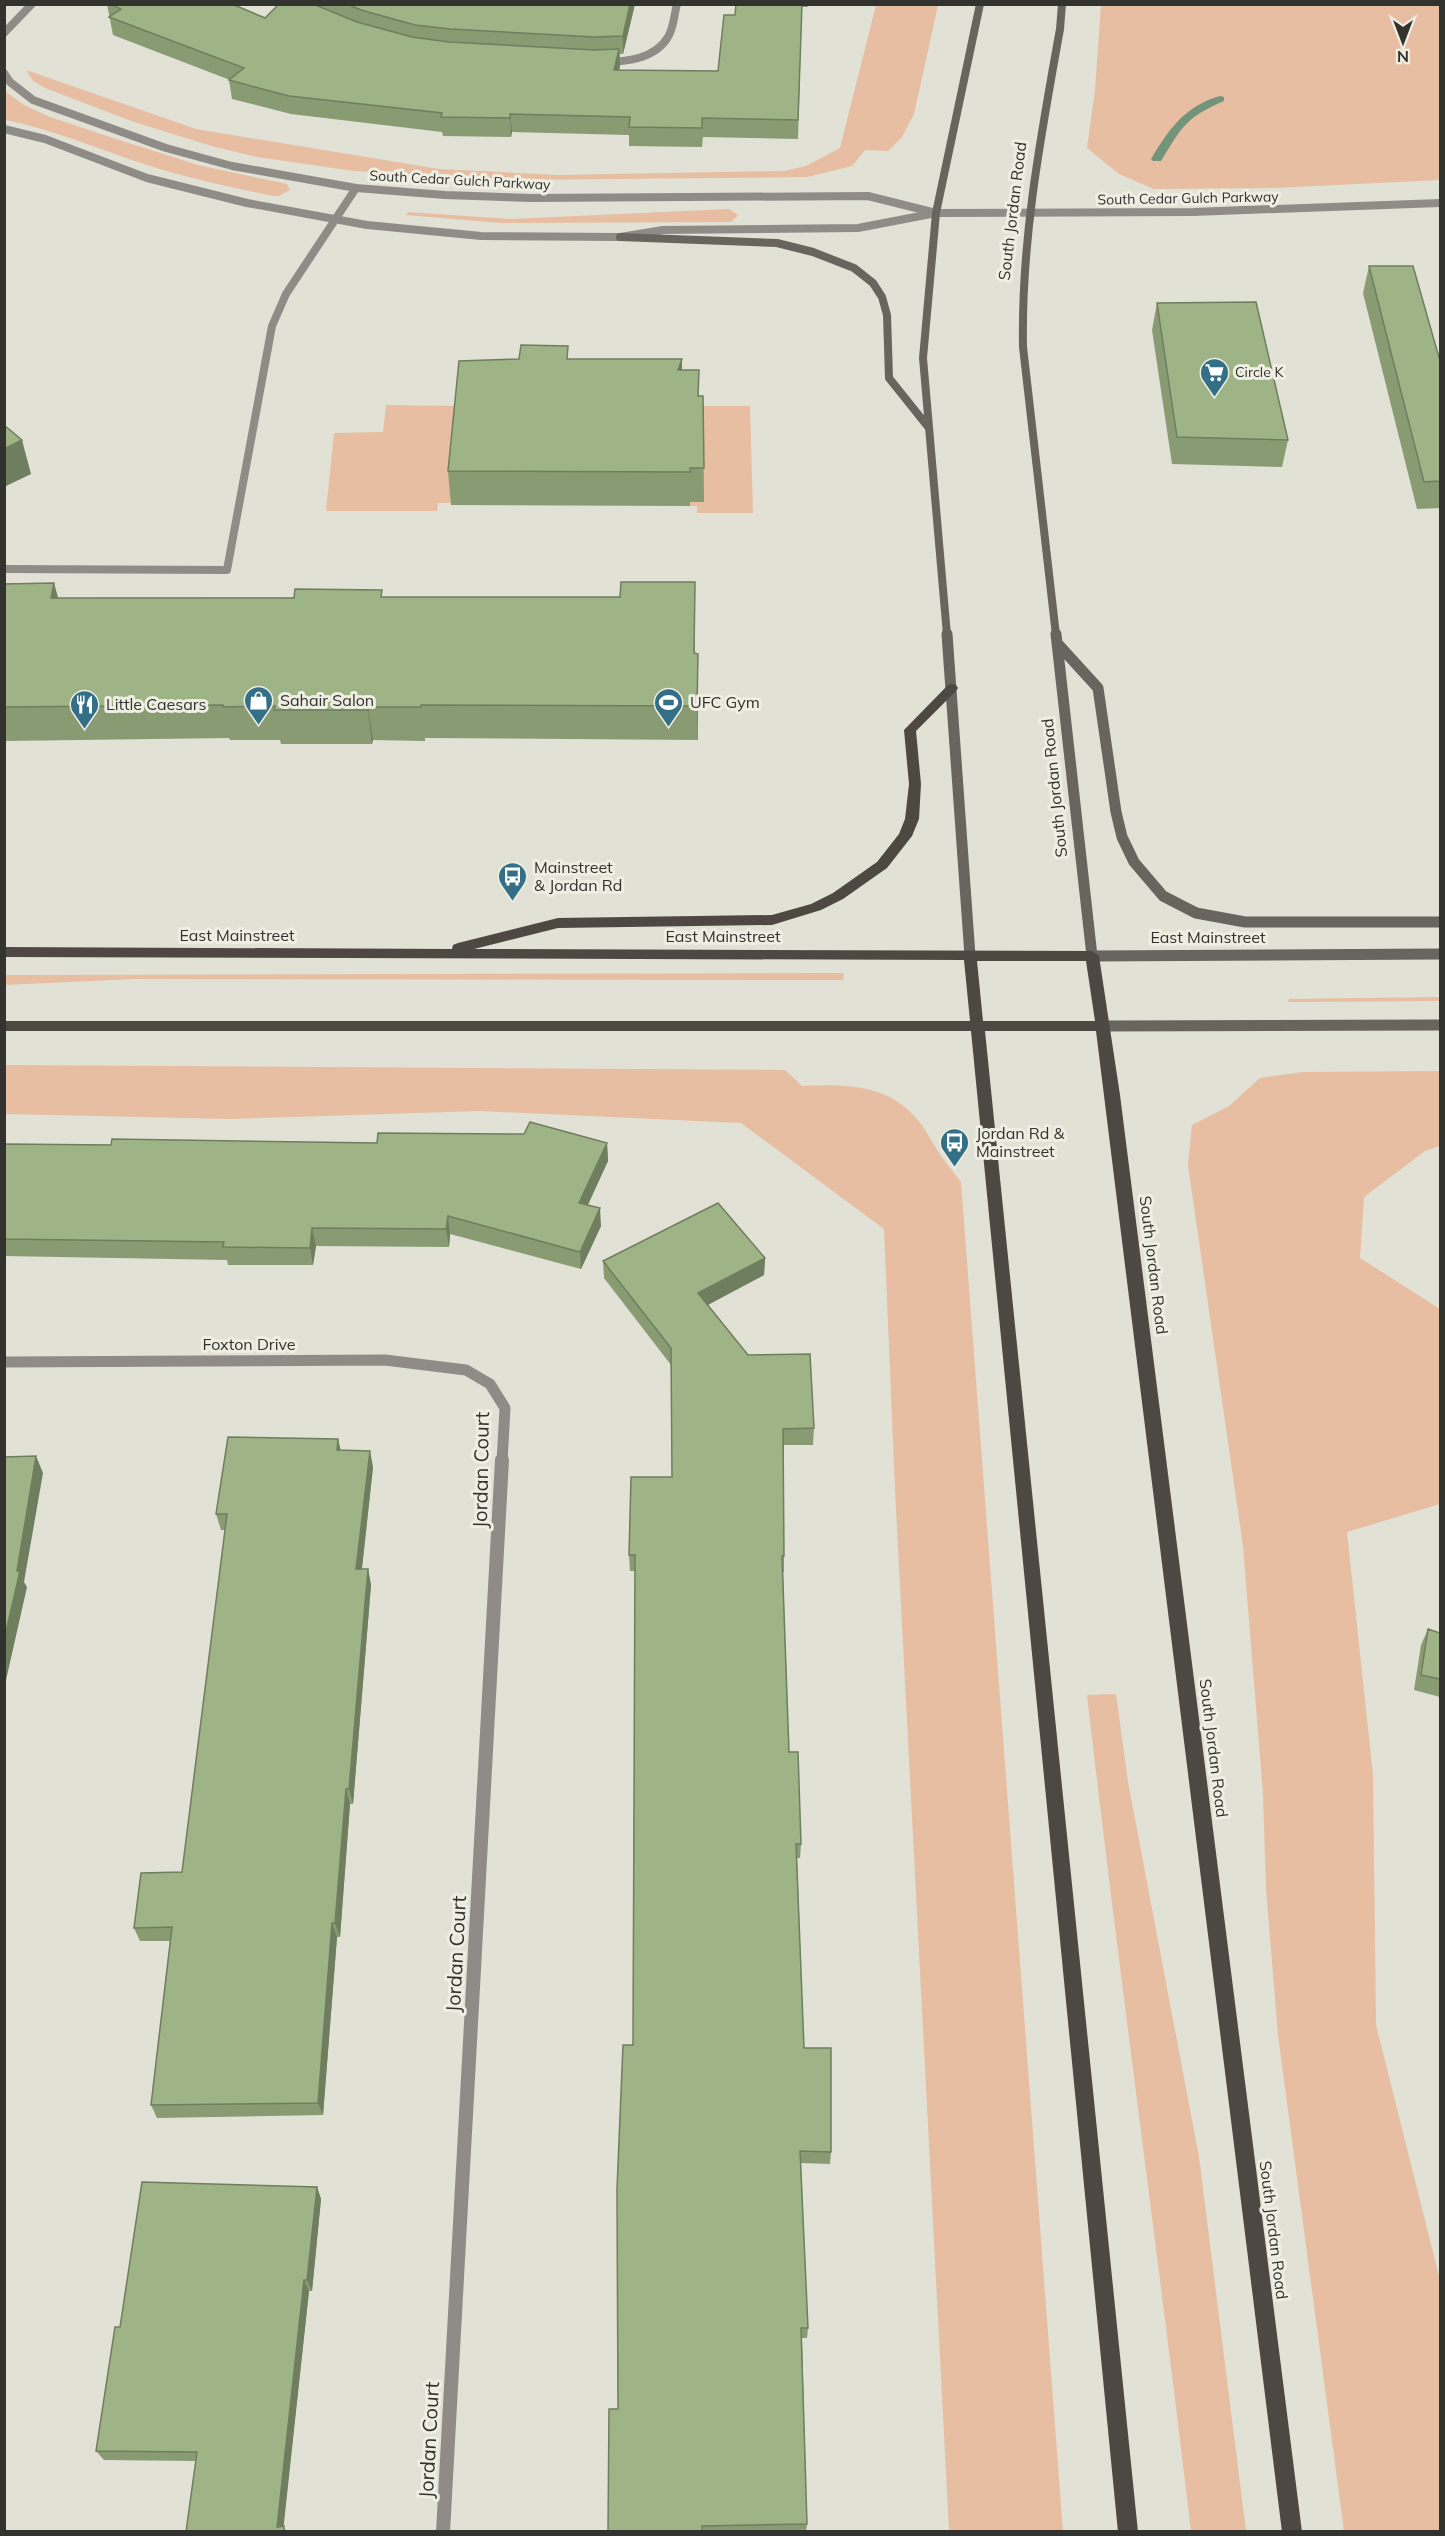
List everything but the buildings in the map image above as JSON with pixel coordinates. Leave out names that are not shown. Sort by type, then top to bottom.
[{"type":"main road","points":[[980,4],[936,213],[923,358],[952,688],[970,956],[1128,2532]]},
{"type":"main road","name":"South Jordan Road","points":[[1062,4],[1060,29],[1028,212],[1020,304],[1023,347],[1092,956],[1103,1026],[1292,2532]]},
{"type":"main road","points":[[620,237],[777,243],[822,254],[854,268],[873,283],[882,297],[886,315],[889,378],[928,428]]},
{"type":"main road","points":[[1057,643],[1098,688],[1116,812],[1122,837],[1134,862],[1163,897],[1196,913],[1245,922],[1440,922]]},
{"type":"main road","points":[[437,953],[558,923],[771,920],[816,907],[838,897],[882,866],[905,836],[912,819],[915,784],[910,730],[952,688]]},
{"type":"main road","name":"East Mainstreet","points":[[4,952],[970,956],[1440,954]]},
{"type":"main road","points":[[4,1026],[1440,1025]]},
{"type":"street","points":[[4,33],[32,4]]},
{"type":"street","points":[[595,62],[630,60],[656,51],[669,35],[676,4]]},
{"type":"street","name":"South Cedar Gulch Parkway","points":[[4,73],[20,91],[40,104],[166,148],[243,168],[356,188],[521,198],[868,196],[936,213]]},
{"type":"street","name":"South Cedar Gulch Parkway","points":[[4,129],[45,139],[118,168],[180,187],[247,203],[336,220],[481,236],[620,237],[663,230],[858,228],[936,213],[1228,212],[1440,203]]},
{"type":"street","points":[[4,569],[227,570],[272,326],[286,294],[356,188]]},
{"type":"street","name":"Foxton Drive","points":[[4,1362],[385,1360],[466,1370],[490,1384]]},
{"type":"street","name":"Jordan Court","points":[[443,2532],[505,1437],[505,1408],[490,1384]]},
{"type":"shaded area","points":[[876,5],[938,5],[914,114],[902,137],[888,151],[865,150],[852,166],[807,177],[514,180],[354,171],[257,157],[215,147],[134,122],[45,88],[33,81],[26,70],[196,129],[439,169],[558,175],[784,171],[806,166],[840,148]]},
{"type":"shaded area","points":[[1101,5],[1440,5],[1440,180],[1275,188],[1154,189],[1119,174],[1087,148],[1095,90]]},
{"type":"shaded area","points":[[6,92],[24,105],[50,117],[198,165],[287,184],[290,190],[279,196],[273,196],[208,182],[5,120]]},
{"type":"shaded area","points":[[729,209],[738,215],[731,222],[501,223],[406,215],[408,212],[510,219]]},
{"type":"shaded area","points":[[386,405],[457,406],[451,503],[438,503],[437,511],[326,511],[334,433],[383,432]]},
{"type":"shaded area","points":[[699,406],[750,406],[753,513],[697,513],[697,506],[690,506],[689,470]]},
{"type":"shaded area","points":[[844,973],[843,980],[134,979],[4,985],[5,975]]},
{"type":"shaded area","points":[[1440,997],[1440,1001],[1288,1002],[1289,999]]},
{"type":"shaded area","points":[[5,1065],[785,1070],[802,1086],[848,1086],[877,1092],[904,1106],[921,1124],[961,1182],[1063,2531],[949,2531],[895,1489],[884,1229],[741,1123],[479,1111],[230,1119],[5,1114]]},
{"type":"shaded area","points":[[1440,1071],[1440,1146],[1425,1151],[1364,1197],[1360,1258],[1440,1309],[1440,1504],[1347,1532],[1373,1775],[1376,2025],[1440,2280],[1440,2531],[1344,2531],[1278,2035],[1266,1889],[1263,1794],[1243,1546],[1188,1165],[1192,1125],[1229,1106],[1260,1078],[1303,1072]]},
{"type":"shaded area","points":[[1116,1694],[1128,1782],[1199,2157],[1246,2531],[1191,2531],[1087,1695]]},
{"type":"waterway","points":[[1157,159],[1181,122],[1196,110],[1220,99]]},
{"type":"place","name":"Circle K","points":[[1214,398]]},
{"type":"place","name":"Sahair Salon","points":[[259,726]]},
{"type":"place","name":"UFC Gym","points":[[669,728]]},
{"type":"place","name":"Little Caesars","points":[[85,730]]},
{"type":"place","name":"Mainstreet & Jordan Rd","points":[[513,902]]},
{"type":"place","name":"Jordan Rd & Mainstreet","points":[[955,1168]]}]
